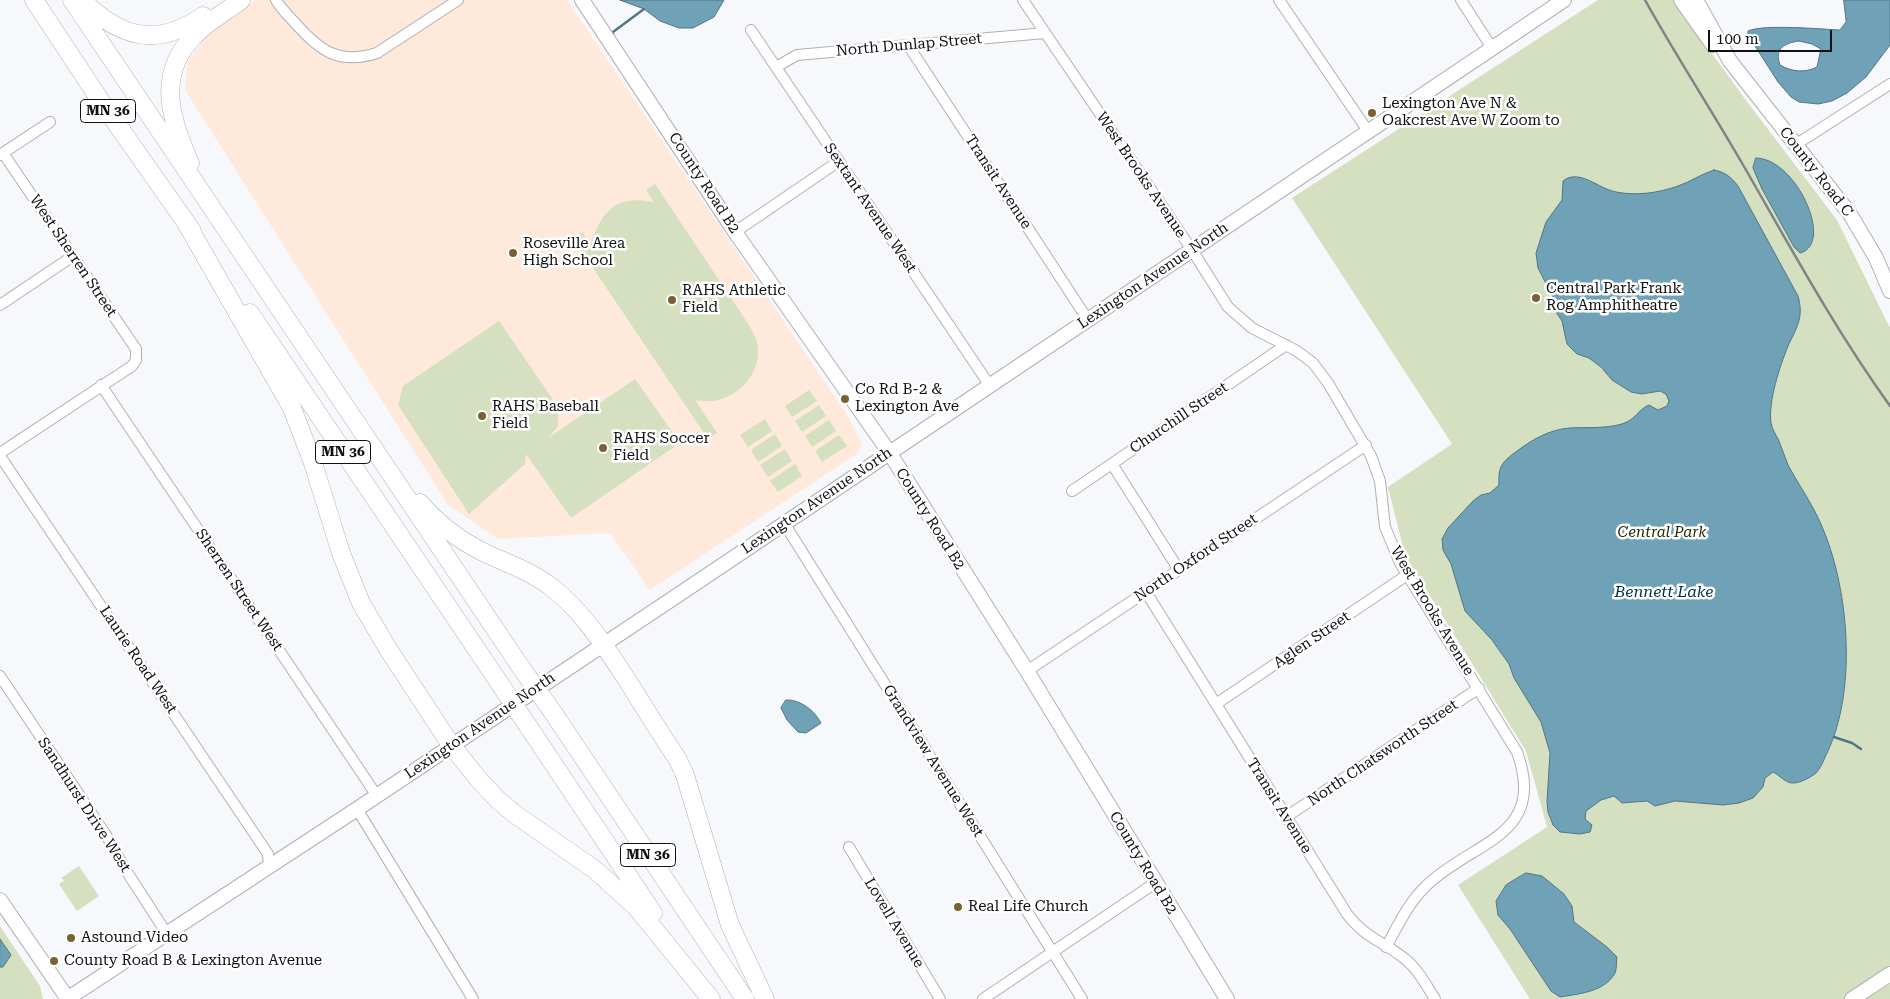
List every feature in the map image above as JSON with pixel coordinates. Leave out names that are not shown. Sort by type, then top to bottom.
[{"type":"highway","name":"MN 36","points":[[34,0],[102,103],[250,313],[711,999]]},
{"type":"highway","name":"MN 36","points":[[72,0],[215,215],[745,999]]},
{"type":"highway","points":[[82,0],[102,18],[118,28],[129,32],[156,36],[179,30],[193,23],[226,0]]},
{"type":"highway","points":[[215,215],[176,130],[171,110],[170,86],[176,63],[188,42],[196,33],[241,0]]},
{"type":"highway","points":[[185,221],[292,408],[313,463],[341,553],[362,603],[388,649],[451,745],[498,800],[516,815],[599,873],[636,907],[711,999]]},
{"type":"highway","points":[[370,443],[426,510],[448,530],[477,548],[522,568],[550,586],[580,614],[603,643],[678,760],[684,774],[730,925],[766,999]]},
{"type":"main road","name":"County Road B2","points":[[582,0],[735,232],[889,452],[1027,671],[1155,884],[1227,999]]},
{"type":"main road","name":"Lexington Avenue North","points":[[67,999],[357,809],[1564,0]]},
{"type":"main road","name":"County Road C","points":[[1681,0],[1713,45],[1730,61]]},
{"type":"main road","name":"County Road C","points":[[1696,0],[1730,61],[1850,214],[1876,258],[1890,291]]},
{"type":"main road","points":[[0,900],[67,999]]},
{"type":"main road","points":[[1852,999],[1890,974]]},
{"type":"street","points":[[276,0],[311,41],[333,55],[348,58],[364,57],[377,53],[458,0]]},
{"type":"street","name":"West Brooks Avenue","points":[[1023,0],[1192,250],[1222,299],[1235,315],[1252,328],[1297,350],[1319,371],[1366,445],[1380,482],[1385,527],[1388,537],[1407,575],[1518,752],[1526,787],[1522,807],[1510,825],[1426,886],[1411,904],[1386,947]]},
{"type":"street","points":[[1279,0],[1368,131]]},
{"type":"street","points":[[1461,0],[1492,48]]},
{"type":"street","name":"Sextant Avenue West","points":[[751,30],[990,386]]},
{"type":"street","name":"North Dunlap Street","points":[[776,67],[797,55],[1045,33]]},
{"type":"street","name":"Transit Avenue","points":[[908,45],[1088,320]]},
{"type":"street","points":[[1795,145],[1890,84]]},
{"type":"street","points":[[1,154],[50,122]]},
{"type":"street","name":"West Sherren Street","points":[[1,154],[136,349],[136,360],[132,366],[101,385]]},
{"type":"street","points":[[735,232],[839,161]]},
{"type":"street","points":[[0,305],[73,256]]},
{"type":"street","name":"Churchill Street","points":[[1072,491],[1286,345]]},
{"type":"street","points":[[0,454],[101,385]]},
{"type":"street","name":"Sherren Street West","points":[[101,385],[376,796]]},
{"type":"street","name":"North Oxford Street","points":[[1027,671],[1366,445]]},
{"type":"street","name":"Laurie Road West","points":[[0,454],[268,854],[269,867]]},
{"type":"street","points":[[1112,464],[1179,570]]},
{"type":"street","name":"Grandview Avenue West","points":[[784,523],[1082,999]]},
{"type":"street","name":"Aglen Street","points":[[1216,704],[1407,575]]},
{"type":"street","name":"Transit Avenue","points":[[1146,592],[1355,925],[1364,933],[1406,959],[1414,967],[1435,999]]},
{"type":"street","name":"Sandhurst Drive West","points":[[0,676],[106,835],[127,872],[167,934]]},
{"type":"street","name":"North Chatsworth Street","points":[[1286,817],[1479,688]]},
{"type":"street","points":[[357,809],[473,999]]},
{"type":"street","name":"Lovell Avenue","points":[[849,847],[940,999]]},
{"type":"street","points":[[983,999],[1155,884]]},
{"type":"shaded area","name":"Roseville Area High School","points":[[255,0],[567,0],[848,416],[862,444],[858,453],[650,590],[610,533],[498,539],[448,505],[185,90],[188,61],[209,33]]},
{"type":"green space","name":"Central Park","points":[[1598,0],[1673,0],[1837,220],[1890,328],[1890,999],[1530,999],[1458,885],[1547,827],[1526,751],[1405,555],[1388,487],[1452,444],[1292,198]]},
{"type":"green space","name":"RAHS Athletic Field","points":[[655,184],[749,325],[756,339],[758,359],[755,369],[744,385],[736,392],[718,400],[695,400],[717,433],[708,439],[573,238],[582,232],[591,244],[600,222],[612,208],[620,203],[630,201],[654,202],[646,190]]},
{"type":"green space","name":"RAHS Baseball Field","points":[[499,321],[558,407],[558,426],[548,438],[635,379],[680,443],[571,518],[526,454],[525,464],[469,514],[398,405],[403,386]]},
{"type":"green space","points":[[809,390],[817,401],[792,417],[785,406]]},
{"type":"green space","points":[[819,405],[826,416],[802,432],[795,421]]},
{"type":"green space","points":[[765,419],[772,431],[748,447],[740,435]]},
{"type":"green space","points":[[829,420],[836,431],[812,447],[805,436]]},
{"type":"green space","points":[[775,434],[782,446],[758,462],[751,450]]},
{"type":"green space","points":[[839,435],[847,446],[822,462],[815,451]]},
{"type":"green space","points":[[785,449],[792,461],[768,477],[760,465]]},
{"type":"green space","points":[[795,464],[802,476],[778,492],[770,481]]},
{"type":"green space","points":[[79,866],[99,896],[77,911],[59,884],[64,881],[61,878]]},
{"type":"green space","points":[[0,926],[40,986],[43,999],[0,999]]},
{"type":"water","points":[[620,0],[724,0],[714,17],[693,28],[679,28],[660,21],[644,9]]},
{"type":"water","points":[[1844,0],[1890,0],[1890,45],[1866,77],[1847,93],[1832,101],[1818,104],[1799,102],[1791,97],[1778,82],[1748,35],[1748,31],[1766,28],[1840,30],[1846,22]],"holes":[[[1799,41],[1812,44],[1821,49],[1817,67],[1798,71],[1780,65],[1778,54],[1785,45]]]},
{"type":"water","points":[[1756,158],[1771,162],[1785,172],[1797,186],[1806,202],[1812,219],[1814,234],[1810,246],[1800,253],[1794,247],[1762,189],[1753,168]]},
{"type":"water","name":"Bennett Lake","points":[[1714,170],[1727,175],[1738,186],[1798,296],[1800,303],[1799,322],[1788,346],[1775,384],[1771,404],[1771,423],[1788,465],[1813,508],[1825,535],[1835,565],[1842,598],[1846,632],[1846,666],[1843,699],[1836,730],[1819,770],[1802,781],[1791,783],[1773,772],[1765,778],[1763,787],[1753,798],[1739,803],[1723,805],[1675,801],[1655,806],[1647,801],[1622,803],[1614,796],[1601,800],[1586,811],[1585,819],[1592,825],[1590,832],[1580,834],[1560,832],[1553,825],[1548,812],[1550,753],[1541,722],[1514,678],[1509,664],[1492,640],[1465,611],[1451,564],[1443,550],[1442,539],[1448,528],[1473,501],[1481,495],[1490,493],[1499,485],[1499,473],[1504,462],[1529,443],[1548,433],[1562,429],[1622,424],[1631,420],[1649,405],[1658,410],[1667,406],[1669,401],[1666,394],[1660,391],[1642,394],[1631,392],[1612,380],[1601,367],[1589,358],[1577,354],[1567,344],[1562,321],[1556,312],[1556,303],[1538,268],[1536,253],[1546,222],[1562,200],[1563,181],[1569,178],[1582,178],[1616,192],[1640,194],[1670,188]]},
{"type":"water","points":[[786,700],[797,701],[802,704],[815,714],[821,723],[806,733],[798,732],[787,720],[781,708]]},
{"type":"water","points":[[1526,873],[1542,876],[1564,894],[1572,906],[1574,922],[1617,957],[1615,973],[1605,984],[1590,991],[1560,997],[1551,991],[1510,929],[1498,915],[1496,901],[1506,885]]},
{"type":"water","points":[[0,939],[11,955],[3,967],[0,967]]},
{"type":"waterway","points":[[613,37],[613,32],[644,9]]},
{"type":"waterway","points":[[1834,737],[1852,743],[1861,749]]},
{"type":"railway","points":[[1645,0],[1851,349],[1890,406]]},
{"type":"place","name":"Lexington Ave N & Oakcrest Ave W Zoom to","points":[[1372,113]]},
{"type":"place","name":"Roseville Area High School","points":[[513,253]]},
{"type":"place","name":"Central Park Frank Rog Amphitheatre","points":[[1536,298]]},
{"type":"place","name":"RAHS Athletic Field","points":[[672,300]]},
{"type":"place","name":"Co Rd B-2 & Lexington Ave","points":[[845,399]]},
{"type":"place","name":"RAHS Baseball Field","points":[[482,416]]},
{"type":"place","name":"RAHS Soccer Field","points":[[603,448]]},
{"type":"place","name":"Real Life Church","points":[[958,907]]},
{"type":"place","name":"Astound Video","points":[[71,938]]},
{"type":"place","name":"County Road B & Lexington Avenue","points":[[54,961]]}]
